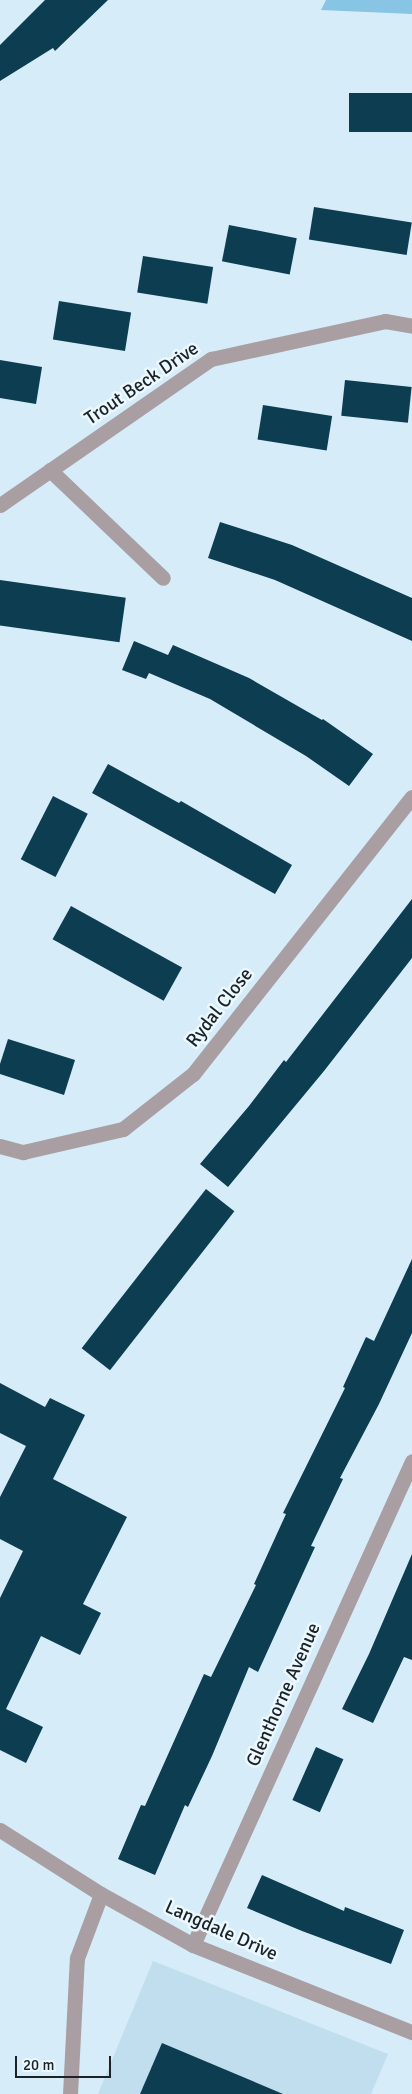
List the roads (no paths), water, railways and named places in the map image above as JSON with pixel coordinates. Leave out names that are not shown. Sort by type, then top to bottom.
[{"type":"street","name":"Trout Beck Drive","points":[[0,505],[211,359],[385,321],[412,326]]},
{"type":"street","points":[[50,470],[163,578]]},
{"type":"street","name":"Rydal Close","points":[[0,1146],[23,1152],[123,1130],[194,1074],[412,797]]},
{"type":"street","name":"Glenthorne Avenue","points":[[193,1945],[412,1461]]},
{"type":"street","name":"Langdale Drive","points":[[0,1830],[101,1894],[193,1945],[412,2032]]},
{"type":"street","points":[[70,2094],[77,1958],[101,1894]]}]
